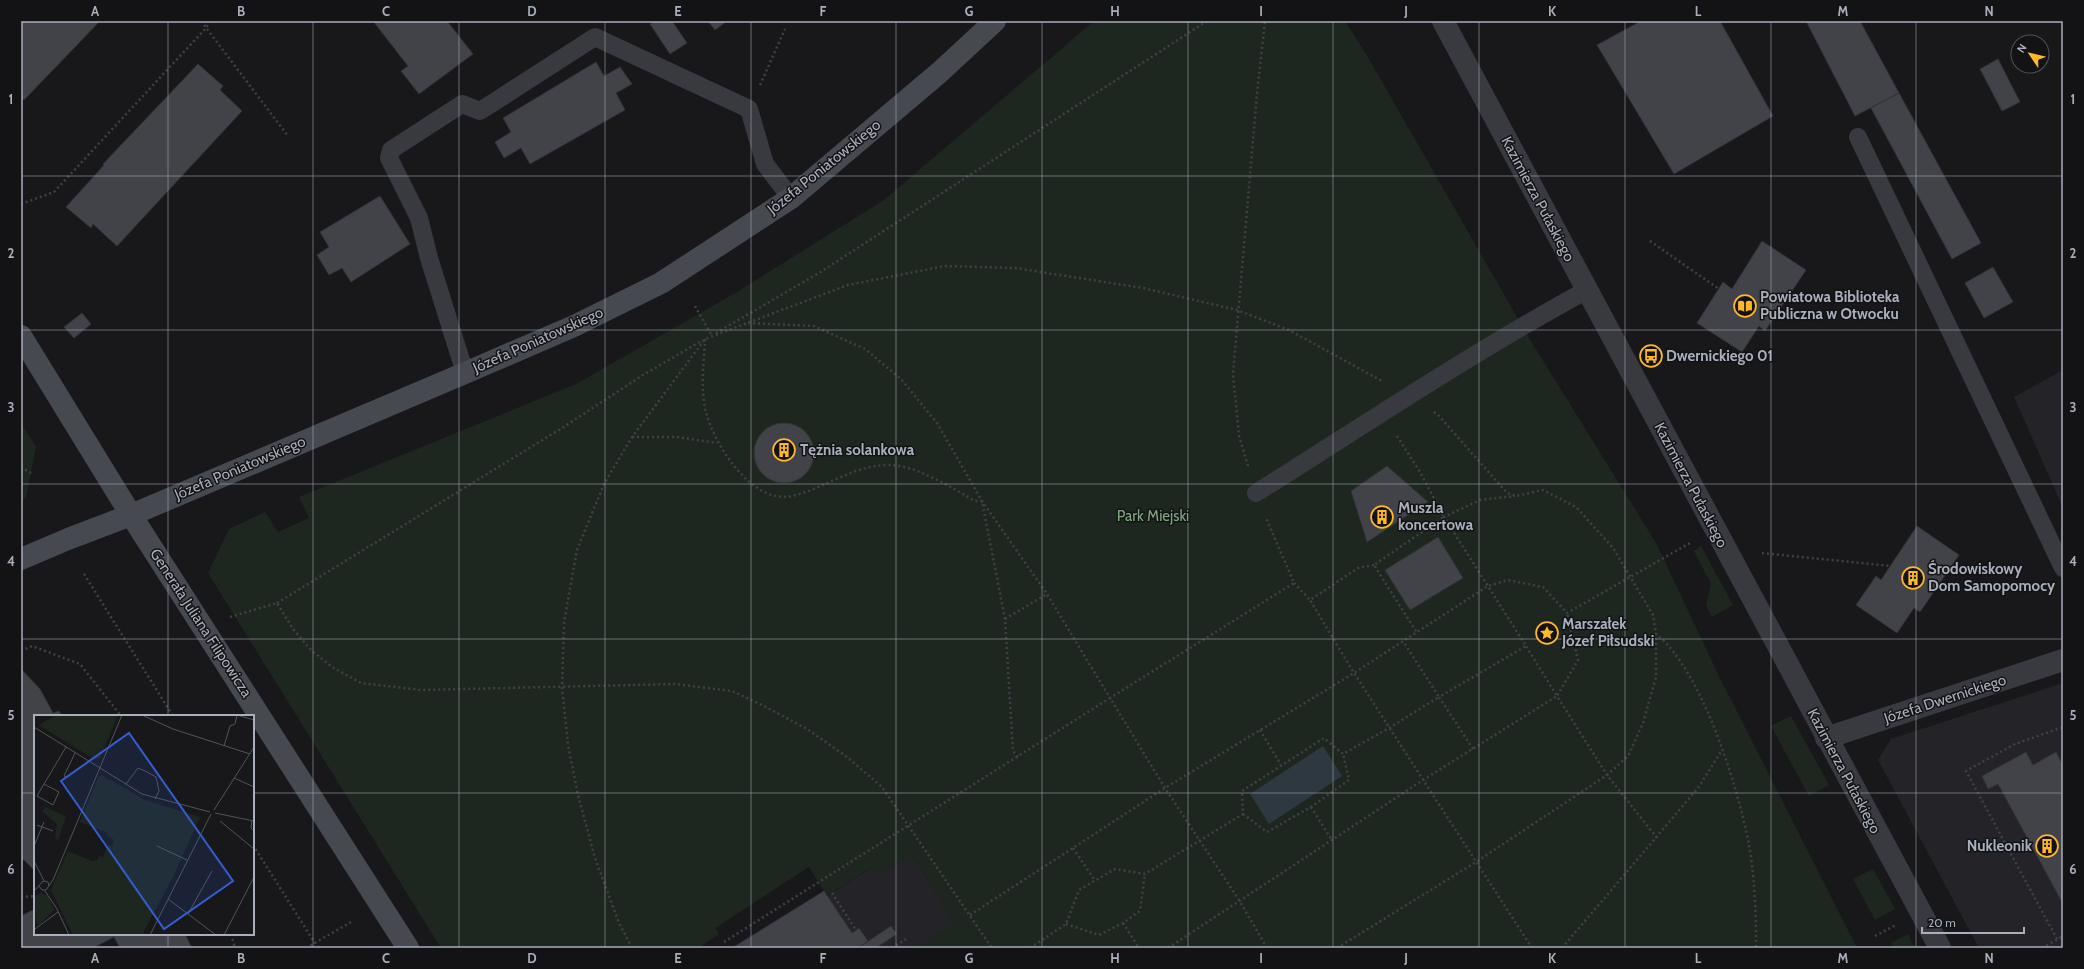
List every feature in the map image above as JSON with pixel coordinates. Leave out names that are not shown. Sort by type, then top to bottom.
[{"type":"street","name":"Józefa Poniatowskiego","points":[[21,559],[68,538],[131,515],[574,326],[661,283],[791,198],[940,72],[995,21]]},
{"type":"street","name":"Kazimierza Pułaskiego","points":[[1443,21],[1826,738],[1940,948]]},
{"type":"street","name":"Generała Juliana Filipowicza","points":[[21,336],[131,515],[408,948]]},
{"type":"street","name":"Józefa Dwernickiego","points":[[1826,738],[2063,660]]},
{"type":"lane","points":[[465,373],[429,258],[419,218],[389,158],[391,150],[462,104],[480,111],[595,37],[749,109],[765,164],[791,198]]},
{"type":"lane","points":[[1858,137],[2063,568]]},
{"type":"lane","points":[[1256,493],[1383,414],[1408,396],[1544,313],[1587,290]]},
{"type":"path","points":[[201,21],[288,136]]},
{"type":"path","points":[[21,204],[54,192],[206,28],[210,21]]},
{"type":"path","points":[[226,620],[233,616],[277,603],[549,436],[642,375],[712,336],[818,273],[1207,21]]},
{"type":"path","points":[[1265,21],[1237,310],[1233,382],[1239,436],[1256,493],[1294,583],[1310,600],[1389,728],[1532,948]]},
{"type":"path","points":[[749,109],[785,29]]},
{"type":"path","points":[[1650,241],[1719,289]]},
{"type":"path","points":[[632,948],[619,924],[595,858],[578,794],[568,745],[562,687],[564,622],[577,550],[604,484],[632,437],[705,339],[746,322],[848,285],[945,266],[1015,268],[1143,288],[1237,310],[1289,330],[1408,396],[1439,416],[1507,493],[1516,496]]},
{"type":"path","points":[[695,306],[712,336]]},
{"type":"path","points":[[746,322],[814,326],[865,349],[901,379],[937,423],[982,501],[1047,594],[1165,788],[1239,900],[1267,948]]},
{"type":"path","points":[[705,339],[702,380],[706,412],[718,443],[741,475],[762,491],[776,496],[791,496],[825,484],[858,469],[890,465],[927,474],[975,501],[982,501]]},
{"type":"path","points":[[1383,414],[1420,472],[1444,518],[1608,775],[1657,838]]},
{"type":"path","points":[[632,437],[677,437],[718,443]]},
{"type":"path","points":[[21,467],[31,473]]},
{"type":"path","points":[[1310,600],[1358,568],[1374,565],[1444,518],[1480,500],[1516,496],[1543,490],[1576,507],[1613,548],[1652,615],[1656,634],[1656,677],[1643,723],[1628,756],[1608,775],[1476,862],[1337,948]]},
{"type":"path","points":[[982,501],[1005,619],[1013,750],[1018,757]]},
{"type":"path","points":[[1567,613],[1716,530]]},
{"type":"path","points":[[1758,553],[1890,566]]},
{"type":"path","points":[[1374,565],[1417,633]]},
{"type":"path","points":[[84,574],[172,715]]},
{"type":"path","points":[[970,915],[1165,788],[1354,673],[1488,586],[1508,580],[1543,587],[1567,613],[1578,660],[1557,696],[1423,780],[1168,948]]},
{"type":"path","points":[[724,942],[1294,583]]},
{"type":"path","points":[[1005,619],[1047,594]]},
{"type":"path","points":[[277,603],[293,629],[310,650],[332,668],[361,683],[421,690],[675,684],[732,691],[764,706],[807,729],[847,757],[882,787],[992,948]]},
{"type":"path","points":[[1656,634],[1666,642],[1689,674],[1705,706],[1734,785],[1749,845],[1756,911],[1756,948]]},
{"type":"path","points":[[1403,641],[1473,749]]},
{"type":"path","points":[[21,650],[32,646],[80,664],[120,715]]},
{"type":"path","points":[[1343,754],[1526,646]]},
{"type":"path","points":[[2057,940],[1966,771],[2015,744],[2063,727]]},
{"type":"path","points":[[1260,730],[1280,765]]},
{"type":"path","points":[[1324,738],[1343,754],[1349,780],[1311,807],[1267,832],[1243,814],[1242,791],[1280,765],[1324,738]]},
{"type":"path","points":[[1562,948],[1698,788],[1722,750]]},
{"type":"path","points":[[1311,807],[1332,840]]},
{"type":"path","points":[[1030,948],[1066,924],[1079,890],[1094,879],[1115,869],[1144,874],[1243,814]]},
{"type":"path","points":[[254,847],[318,948]]},
{"type":"path","points":[[1073,848],[1094,879]]},
{"type":"path","points":[[1066,924],[1099,935],[1123,923],[1140,911],[1144,874]]},
{"type":"path","points":[[832,893],[856,930]]},
{"type":"path","points":[[21,897],[34,896]]},
{"type":"path","points":[[306,948],[351,922]]},
{"type":"path","points":[[1875,936],[1902,922]]},
{"type":"path","points":[[1123,923],[1139,948]]},
{"type":"path","points":[[231,935],[235,948]]},
{"type":"path","points":[[2042,948],[2063,937]]},
{"type":"path","points":[[892,948],[906,940]]},
{"type":"shaded area","points":[[2063,370],[2063,508],[2014,397]]},
{"type":"shaded area","points":[[2063,683],[2063,948],[1979,948],[1878,760],[1891,739]]},
{"type":"shaded area","points":[[1323,746],[1342,776],[1269,824],[1250,794]]},
{"type":"shaded area","points":[[911,854],[971,948],[919,948],[917,946],[914,948],[876,948],[897,935],[891,926],[868,941],[859,928],[852,933],[827,896],[870,869],[880,874]]},
{"type":"green space","name":"Park Miejski","points":[[1094,21],[1345,21],[1366,54],[1529,338],[1656,543],[1718,674],[1857,948],[919,948],[917,946],[955,923],[911,854],[880,874],[869,869],[827,896],[809,867],[715,928],[719,934],[698,948],[441,948],[208,573],[229,529],[265,512],[278,532],[309,518],[299,497],[576,384],[737,292],[884,200]]},
{"type":"green space","points":[[21,423],[36,447],[26,498],[21,500]]},
{"type":"green space","points":[[1701,546],[1733,605],[1712,617],[1706,605],[1711,584],[1694,551]]},
{"type":"green space","points":[[1791,716],[1829,785],[1809,796],[1771,726]]},
{"type":"green space","points":[[1873,869],[1895,909],[1875,920],[1853,879]]},
{"type":"green space","points":[[1908,934],[1915,948],[1894,948],[1891,943]]},
{"type":"building","points":[[21,21],[100,21],[24,100],[21,97]]},
{"type":"building","points":[[373,21],[447,21],[473,54],[419,94],[401,71],[408,66]]},
{"type":"building","points":[[655,21],[672,21],[687,43],[670,54],[650,24]]},
{"type":"building","points":[[708,21],[727,21],[715,30]]},
{"type":"building","points":[[1641,21],[1720,21],[1773,116],[1674,174],[1597,45]]},
{"type":"building","points":[[1806,21],[1860,21],[1899,93],[1855,116]]},
{"type":"building","points":[[1998,59],[2020,102],[2002,111],[1980,69]]},
{"type":"building","points":[[596,62],[604,76],[620,67],[632,84],[616,93],[625,110],[530,164],[521,148],[504,158],[495,142],[511,132],[503,118]]},
{"type":"building","points":[[198,64],[223,86],[220,90],[242,111],[117,246],[93,224],[91,228],[66,207],[104,165],[103,164]]},
{"type":"building","points":[[1899,93],[1981,243],[1952,259],[1871,108]]},
{"type":"building","points":[[380,196],[410,244],[351,282],[342,268],[329,275],[317,255],[329,247],[320,232]]},
{"type":"building","name":"Powiatowa Biblioteka Publiczna w Otwocku","points":[[1762,241],[1806,270],[1765,331],[1759,326],[1742,352],[1697,323],[1723,282],[1732,289]]},
{"type":"building","points":[[1993,267],[2013,302],[1984,318],[1965,283]]},
{"type":"building","points":[[82,313],[91,324],[74,338],[64,327]]},
{"type":"building","name":"Tężnia solankowa","points":[[778,423],[790,423],[801,428],[809,436],[814,447],[812,465],[801,478],[790,483],[778,483],[767,478],[759,470],[754,459],[754,447],[759,436],[767,428]]},
{"type":"building","name":"Muszla koncertowa","points":[[1387,466],[1428,502],[1367,542],[1351,491]]},
{"type":"building","name":"Środowiskowy Dom Samopomocy","points":[[1917,526],[1959,555],[1920,612],[1914,608],[1897,633],[1856,605],[1876,576],[1881,580]]},
{"type":"building","points":[[1438,537],[1463,578],[1410,610],[1385,570]]},
{"type":"building","points":[[21,669],[40,689],[53,713],[59,711],[61,715],[34,715],[34,870],[24,860],[21,860]]},
{"type":"building","name":"Nukleonik","points":[[2026,752],[2033,765],[2056,752],[2063,765],[2063,904],[1998,784],[1988,789],[1982,776]]},
{"type":"building","points":[[824,891],[852,933],[859,928],[868,941],[858,948],[732,948]]},
{"type":"building","points":[[34,910],[34,935],[186,935],[192,948],[120,948],[114,937],[93,948],[21,948],[21,916]]},
{"type":"building","points":[[891,926],[897,934],[876,948],[858,948]]},
{"type":"place","name":"Powiatowa Biblioteka Publiczna w Otwocku","points":[[1745,306]]},
{"type":"place","name":"Dwernickiego 01","points":[[1651,356]]},
{"type":"place","name":"Tężnia solankowa","points":[[784,450]]},
{"type":"place","name":"Muszla koncertowa","points":[[1382,517]]},
{"type":"place","name":"Środowiskowy Dom Samopomocy","points":[[1913,578]]},
{"type":"place","name":"Marszałek Józef Piłsudski","points":[[1547,633]]},
{"type":"place","name":"Nukleonik","points":[[2047,846]]}]
